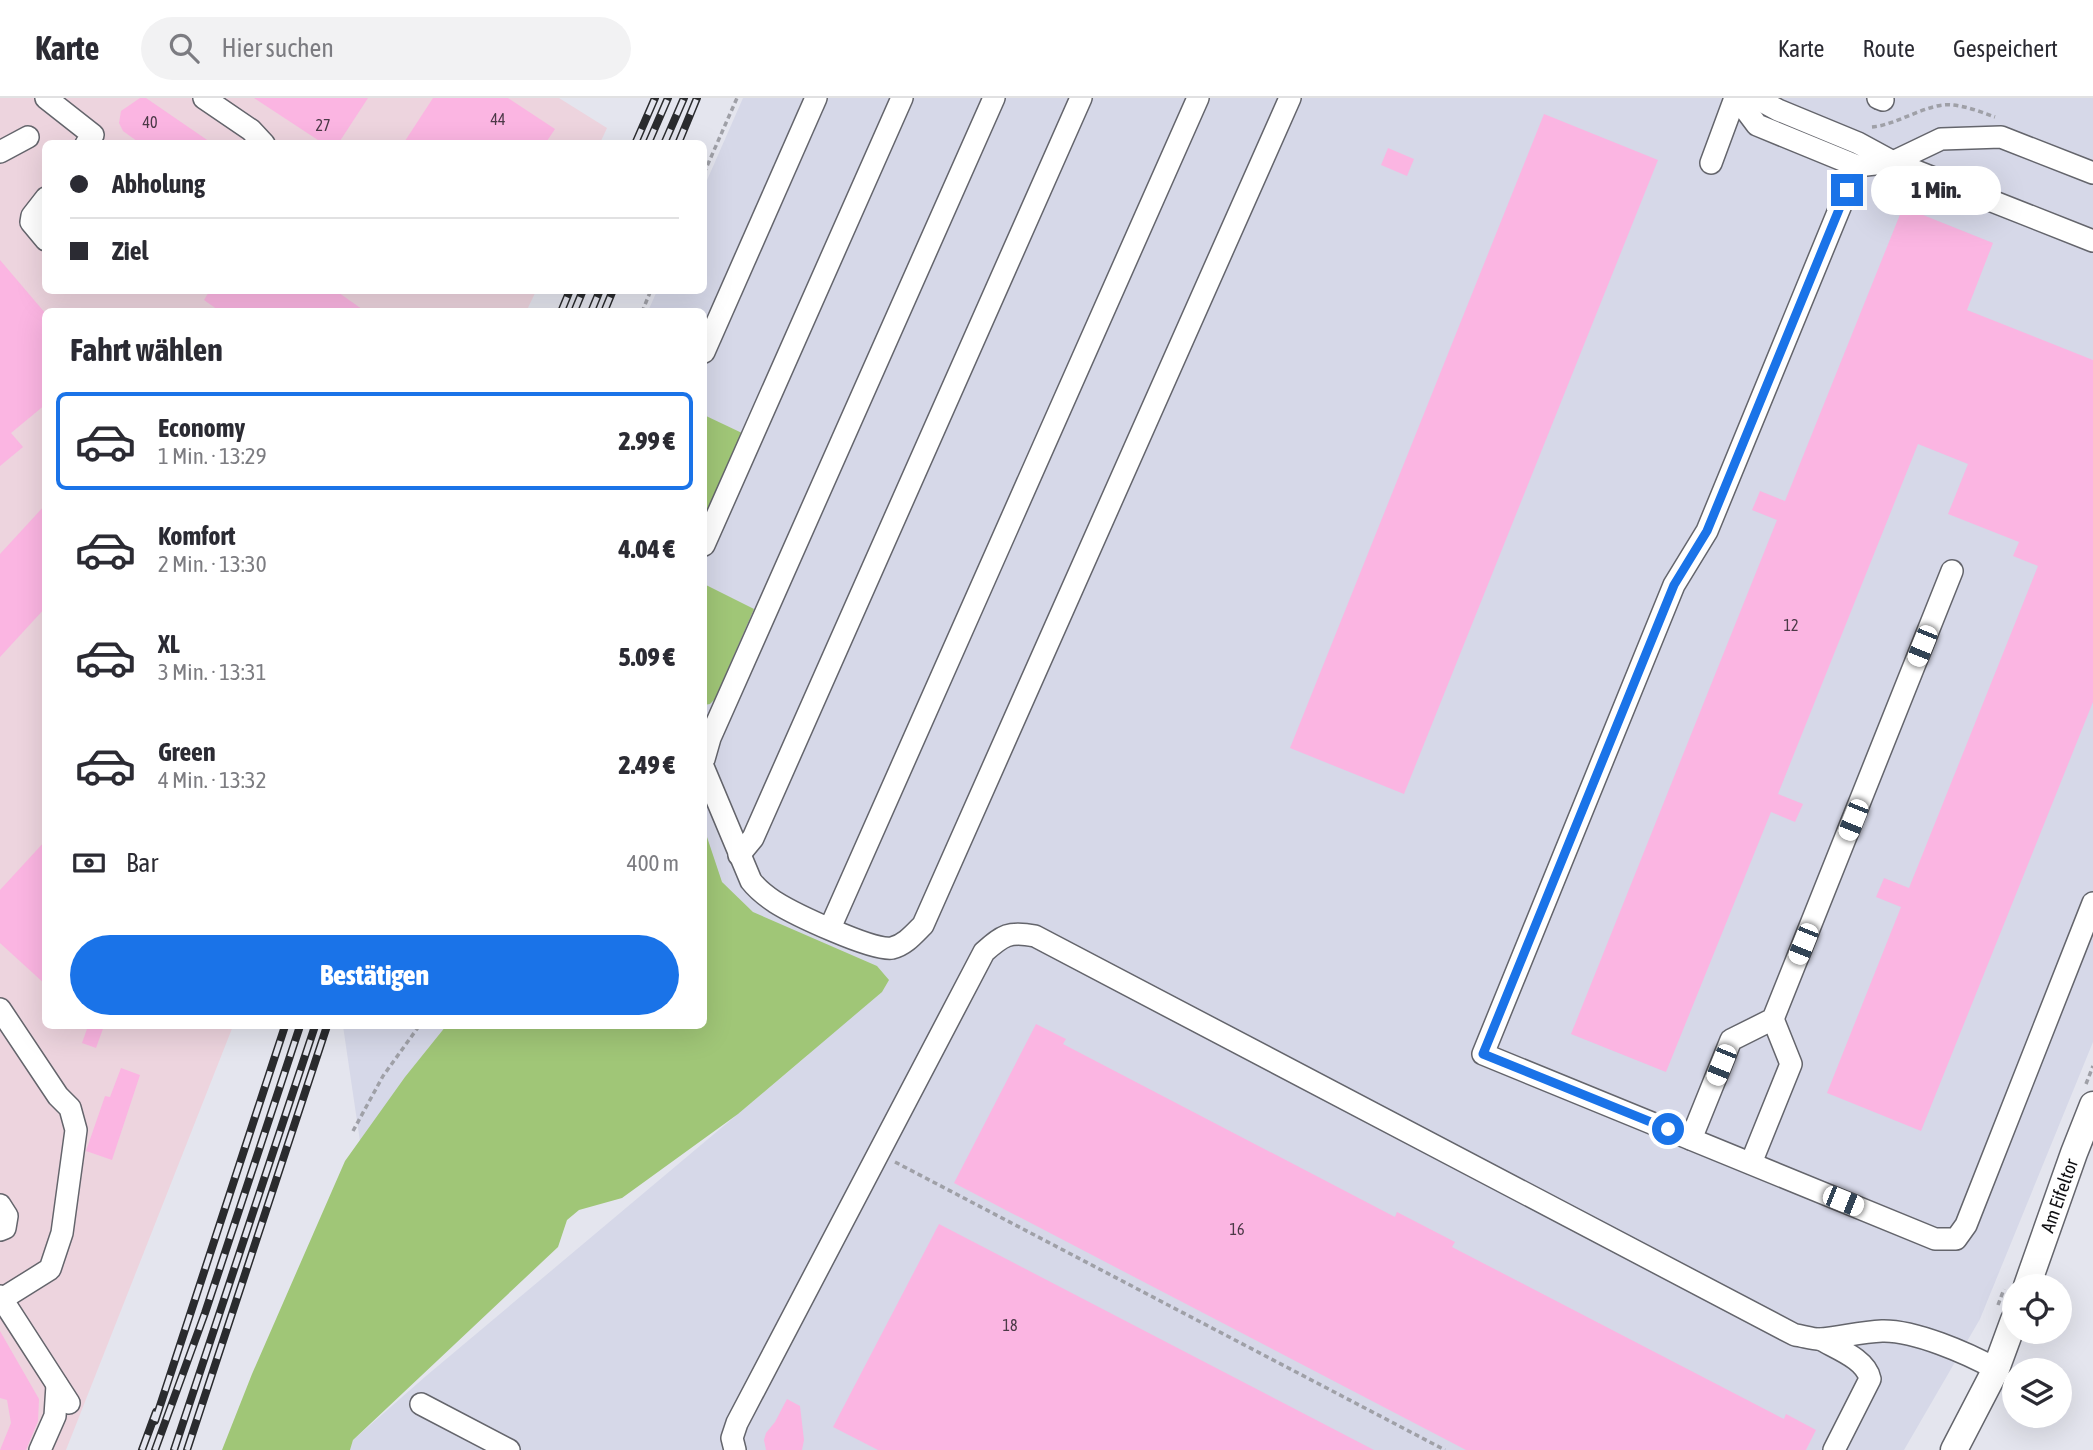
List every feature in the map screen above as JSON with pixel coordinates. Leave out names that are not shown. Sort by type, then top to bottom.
[{"type":"main road","name":"Am Eifeltor","points":[[2031,1274],[2093,1105]]},
{"type":"main road","points":[[1954,1450],[1996,1369],[2005,1344]]},
{"type":"street","points":[[46,98],[95,140]]},
{"type":"street","points":[[204,98],[251,130],[260,140]]},
{"type":"street","points":[[707,345],[816,98]]},
{"type":"street","points":[[707,538],[902,98]]},
{"type":"street","points":[[707,748],[994,98]]},
{"type":"street","points":[[739,855],[753,838],[1081,98]]},
{"type":"street","points":[[830,928],[1198,98]]},
{"type":"street","points":[[707,776],[751,881],[777,904],[873,946],[892,947],[910,940],[923,925],[1290,98]]},
{"type":"street","points":[[1711,163],[1735,98]]},
{"type":"street","points":[[1744,98],[1745,109],[1757,125],[1857,166],[1893,162],[1941,139],[2001,136],[2093,173]]},
{"type":"street","points":[[1756,98],[1858,143],[1893,162],[2093,241]]},
{"type":"street","points":[[0,152],[28,137]]},
{"type":"street","points":[[1857,166],[1707,531],[1674,585],[1483,1054],[1935,1239],[1956,1239],[1966,1225],[2093,903]]},
{"type":"street","points":[[42,203],[32,216],[31,222],[42,235]]},
{"type":"street","points":[[1691,1139],[1731,1040],[1773,1019],[1952,571]]},
{"type":"street","points":[[734,1450],[732,1438],[737,1423],[984,952],[998,940],[1016,933],[1035,936],[1795,1335],[1820,1339],[1849,1333],[1906,1333],[1976,1358],[1996,1369]]},
{"type":"street","points":[[0,1009],[58,1097],[70,1108],[75,1130],[62,1233],[50,1269],[1,1298],[69,1403]]},
{"type":"street","points":[[1751,1163],[1791,1064],[1773,1019]]},
{"type":"street","points":[[0,1205],[7,1216],[5,1228],[0,1230]]},
{"type":"street","points":[[1820,1339],[1860,1363],[1868,1371],[1870,1380],[1834,1450]]},
{"type":"street","points":[[40,1450],[55,1416],[57,1385]]},
{"type":"street","points":[[421,1404],[509,1450]]},
{"type":"path","points":[[707,166],[737,98]]},
{"type":"path","points":[[353,1131],[383,1076],[417,1029]]},
{"type":"path","points":[[878,1154],[1445,1450]]},
{"type":"shaded area","points":[[0,98],[559,98],[607,128],[601,140],[42,140],[42,294],[535,294],[528,308],[42,308],[42,1029],[232,1029],[66,1450],[0,1450]]},
{"type":"shaded area","points":[[743,98],[2093,98],[2093,1042],[1980,1319],[1904,1450],[350,1450],[353,1440],[426,1376],[808,1055],[707,951],[707,308],[649,308],[656,294],[707,294],[707,180]]},
{"type":"shaded area","points":[[343,1029],[601,1029],[366,1182]]},
{"type":"green space","points":[[707,416],[742,433],[707,511]]},
{"type":"green space","points":[[707,586],[754,609],[715,699],[707,704]]},
{"type":"green space","points":[[707,837],[722,882],[753,912],[877,966],[889,980],[882,992],[738,1114],[622,1198],[579,1210],[567,1220],[558,1247],[353,1440],[350,1450],[222,1450],[252,1374],[345,1161],[405,1077],[444,1029],[707,1029]]},
{"type":"building","points":[[140,98],[146,98],[207,140],[135,140],[123,131],[119,123],[121,111]]},
{"type":"building","points":[[254,98],[368,98],[341,140],[318,140]]},
{"type":"building","points":[[433,98],[508,98],[555,129],[548,140],[406,140]]},
{"type":"building","points":[[1544,114],[1658,160],[1404,794],[1290,748]]},
{"type":"building","points":[[1388,148],[1414,159],[1407,176],[1381,165]]},
{"type":"building","points":[[1903,207],[1993,243],[1967,310],[2093,360],[2093,702],[1921,1131],[1827,1093],[1901,907],[1876,897],[1884,878],[1909,888],[2038,566],[2013,556],[2019,542],[1948,514],[1968,464],[1918,444],[1778,794],[1803,804],[1795,822],[1771,812],[1666,1072],[1571,1034],[1777,520],[1752,510],[1760,491],[1785,501]]},
{"type":"building","points":[[0,260],[42,309],[42,407],[11,433],[23,447],[0,466]]},
{"type":"building","points":[[208,294],[341,294],[360,308],[215,308],[204,300]]},
{"type":"building","points":[[42,508],[42,611],[0,657],[0,554]]},
{"type":"building","points":[[42,844],[42,981],[0,943],[0,890]]},
{"type":"building","points":[[1036,1024],[1066,1039],[1063,1044],[1395,1217],[1397,1212],[1455,1242],[1452,1247],[1784,1419],[1786,1414],[1816,1430],[1806,1450],[1466,1450],[954,1183]]},
{"type":"building","points":[[87,1029],[103,1029],[96,1048],[82,1043]]},
{"type":"building","points":[[121,1068],[140,1075],[112,1160],[86,1151],[105,1096],[110,1097]]},
{"type":"building","points":[[939,1224],[1374,1450],[878,1450],[833,1427]]},
{"type":"building","points":[[0,1331],[39,1399],[38,1421],[26,1450],[0,1450],[11,1423],[7,1400],[0,1398]]},
{"type":"building","points":[[787,1399],[800,1406],[804,1440],[802,1450],[766,1450],[766,1433]]},
{"type":"railway","points":[[637,140],[655,98]]},
{"type":"railway","points":[[650,140],[668,98]]},
{"type":"railway","points":[[666,140],[684,98]]},
{"type":"railway","points":[[680,140],[697,98]]},
{"type":"railway","points":[[563,308],[568,294]]},
{"type":"railway","points":[[576,308],[581,294]]},
{"type":"railway","points":[[593,308],[598,294]]},
{"type":"railway","points":[[606,308],[611,294]]},
{"type":"railway","points":[[155,1421],[284,1029]]},
{"type":"railway","points":[[155,1450],[205,1313],[299,1029]]},
{"type":"railway","points":[[174,1450],[314,1029]]},
{"type":"railway","points":[[187,1450],[326,1029]]},
{"type":"railway","points":[[142,1450],[156,1412]]},
{"type":"route","points":[[1668,1129],[1483,1054],[1674,585],[1707,531],[1847,190]]}]
